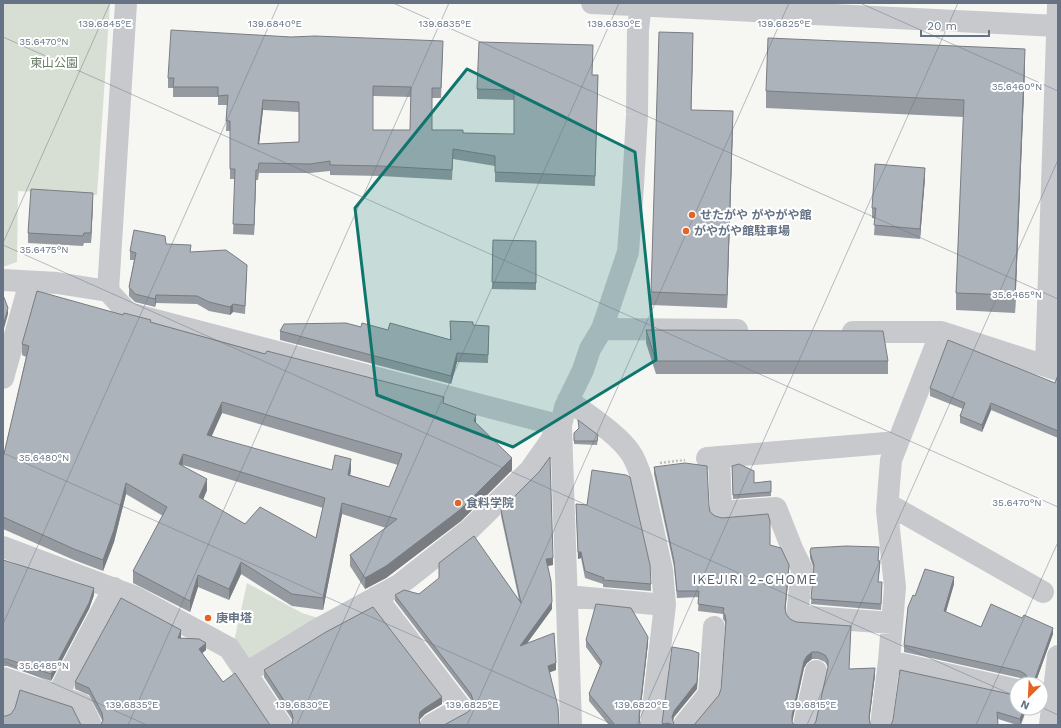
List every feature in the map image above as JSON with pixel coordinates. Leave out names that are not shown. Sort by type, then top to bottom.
[{"type":"street","points":[[108,291],[126,3]]},
{"type":"street","points":[[592,3],[1058,26]]},
{"type":"street","points":[[571,725],[561,426],[565,407],[583,370],[590,349],[602,329],[628,252],[637,115],[638,29],[641,5]]},
{"type":"street","points":[[837,331],[941,332],[1052,368],[1058,5]]},
{"type":"street","points":[[3,280],[57,283],[108,291],[128,313],[561,426]]},
{"type":"street","points":[[3,378],[30,282]]},
{"type":"street","points":[[602,329],[757,330]]},
{"type":"street","points":[[881,725],[896,587],[887,510],[891,460],[941,332]]},
{"type":"street","points":[[568,400],[615,436],[630,451],[638,466],[650,511],[662,570],[665,605],[651,725]]},
{"type":"street","points":[[246,673],[320,628],[399,585],[469,530],[530,470],[561,426]]},
{"type":"street","points":[[892,623],[797,616],[802,569],[793,551],[776,508],[721,512],[713,457],[898,442]]},
{"type":"street","points":[[888,504],[1043,592]]},
{"type":"street","points":[[3,547],[133,596],[229,648],[246,673],[273,722]]},
{"type":"street","points":[[57,696],[114,588]]},
{"type":"street","points":[[567,596],[665,605]]},
{"type":"street","points":[[376,597],[461,708],[430,725]]},
{"type":"street","points":[[684,725],[709,694],[714,627]]},
{"type":"street","points":[[1049,690],[1058,656]]},
{"type":"street","points":[[889,661],[1009,688]]},
{"type":"street","points":[[804,725],[816,671]]},
{"type":"street","points":[[3,711],[8,680],[81,704],[91,725]]},
{"type":"path","points":[[638,466],[713,457]]},
{"type":"highlighted area","points":[[467,69],[635,152],[656,360],[513,447],[377,395],[355,208]]},
{"type":"green space","name":"東山公園","points":[[3,3],[110,3],[97,195],[18,191],[17,262],[3,267]]},
{"type":"green space","points":[[247,583],[302,613],[325,620],[250,666],[233,646]]},
{"type":"building","points":[[171,30],[291,37],[315,36],[443,41],[441,88],[432,88],[432,130],[463,130],[463,133],[514,134],[514,90],[477,89],[479,42],[593,45],[592,75],[598,75],[595,176],[495,172],[495,156],[453,149],[452,170],[330,165],[330,161],[310,164],[259,163],[258,170],[256,170],[254,225],[233,224],[235,169],[230,169],[230,121],[226,121],[228,95],[218,96],[218,87],[173,87],[174,78],[168,78]],"holes":[[[373,86],[411,87],[410,130],[373,130]],[[263,100],[299,102],[299,142],[258,144]]]},
{"type":"building","name":"せたがや がやがや館","points":[[659,32],[693,33],[691,110],[733,111],[727,295],[651,292]]},
{"type":"building","points":[[768,38],[1025,49],[1015,295],[956,293],[964,100],[766,91]]},
{"type":"building","points":[[875,164],[925,168],[920,229],[874,225],[876,208],[872,208]]},
{"type":"building","points":[[31,189],[93,193],[91,233],[84,233],[83,236],[28,233]]},
{"type":"building","points":[[134,230],[165,236],[166,244],[191,245],[190,252],[226,250],[247,265],[245,306],[233,304],[230,307],[209,302],[197,296],[156,295],[155,299],[135,294],[129,287],[136,253],[130,251]]},
{"type":"building","points":[[493,240],[536,241],[536,283],[492,282]]},
{"type":"building","points":[[37,291],[123,315],[124,313],[151,320],[150,322],[265,354],[267,351],[444,397],[443,403],[476,415],[474,421],[512,458],[461,509],[386,566],[365,578],[350,555],[397,519],[342,503],[323,598],[292,594],[241,562],[229,589],[198,575],[190,601],[133,571],[167,507],[126,483],[114,530],[103,560],[74,549],[3,517],[3,458],[29,346],[22,344]],"holes":[[[222,402],[402,454],[389,487],[348,475],[351,459],[335,455],[332,470],[207,435]],[[183,454],[325,498],[316,538],[260,507],[245,524],[199,497],[207,479],[179,464]]]},
{"type":"building","points":[[3,295],[8,308],[3,326]]},
{"type":"building","points":[[450,321],[473,322],[473,325],[489,326],[488,355],[457,353],[451,376],[280,331],[284,324],[346,323],[361,327],[362,323],[388,330],[390,323],[451,340]]},
{"type":"building","points":[[646,330],[883,331],[888,361],[656,361]]},
{"type":"building","points":[[948,340],[1055,383],[1058,375],[1058,431],[991,403],[982,425],[960,416],[965,403],[930,388]]},
{"type":"building","points":[[578,420],[598,435],[597,441],[574,441],[574,433],[579,428]]},
{"type":"building","points":[[550,457],[553,558],[546,559],[551,581],[552,602],[520,646],[554,633],[556,663],[548,666],[558,707],[559,725],[444,725],[468,712],[472,707],[473,700],[471,694],[395,595],[404,590],[419,594],[439,578],[439,563],[474,536],[521,603],[501,510],[539,472]]},
{"type":"building","points":[[685,463],[707,466],[709,506],[710,512],[715,516],[722,518],[768,514],[770,521],[770,545],[781,548],[789,565],[785,608],[786,614],[790,619],[796,622],[851,626],[849,669],[875,668],[869,717],[871,725],[814,725],[828,667],[828,660],[825,655],[818,652],[812,652],[804,661],[792,716],[792,722],[794,725],[694,725],[719,695],[721,689],[726,621],[723,612],[724,608],[698,604],[699,591],[677,591],[674,561],[654,467]]},
{"type":"building","points":[[739,464],[754,471],[754,483],[771,481],[771,492],[733,495],[732,466]]},
{"type":"building","points":[[592,470],[626,475],[630,477],[650,565],[651,584],[603,580],[604,578],[585,571],[581,552],[578,552],[576,504],[587,505]]},
{"type":"building","points":[[846,546],[879,547],[878,561],[880,561],[878,582],[882,582],[881,604],[811,599],[814,565],[810,552],[811,548]]},
{"type":"building","points":[[3,560],[94,588],[89,603],[51,674],[3,659]]},
{"type":"building","points":[[925,569],[954,577],[944,611],[981,627],[991,604],[1022,618],[1024,615],[1053,628],[1036,676],[1027,676],[1020,671],[904,645],[908,607],[913,595],[915,596]]},
{"type":"building","points":[[121,598],[181,630],[178,638],[199,639],[206,643],[199,649],[223,682],[235,673],[270,725],[101,725],[103,720],[102,713],[89,688],[75,682]]},
{"type":"building","points":[[596,604],[631,608],[648,637],[639,717],[641,725],[615,725],[589,694],[602,662],[586,640]]},
{"type":"building","points":[[373,607],[442,697],[420,712],[419,718],[421,725],[291,725],[293,717],[291,711],[264,670],[326,632]]},
{"type":"building","points":[[672,647],[699,653],[697,682],[674,711],[672,717],[674,725],[662,723]]},
{"type":"building","points":[[900,670],[1009,694],[1009,716],[997,712],[998,725],[891,725]]},
{"type":"building","points":[[20,690],[72,707],[81,725],[3,725],[3,716],[11,714],[15,708]]},
{"type":"building","points":[[1010,716],[1021,716],[1020,719]]},
{"type":"place","name":"せたがや がやがや館","points":[[692,215]]},
{"type":"place","name":"がやがや館駐車場","points":[[686,231]]},
{"type":"place","name":"食料学院","points":[[458,503]]},
{"type":"place","name":"庚申塔","points":[[208,618]]},
{"type":"district","name":"IKEJIRI 2-CHOME","points":[[755,579]]}]
